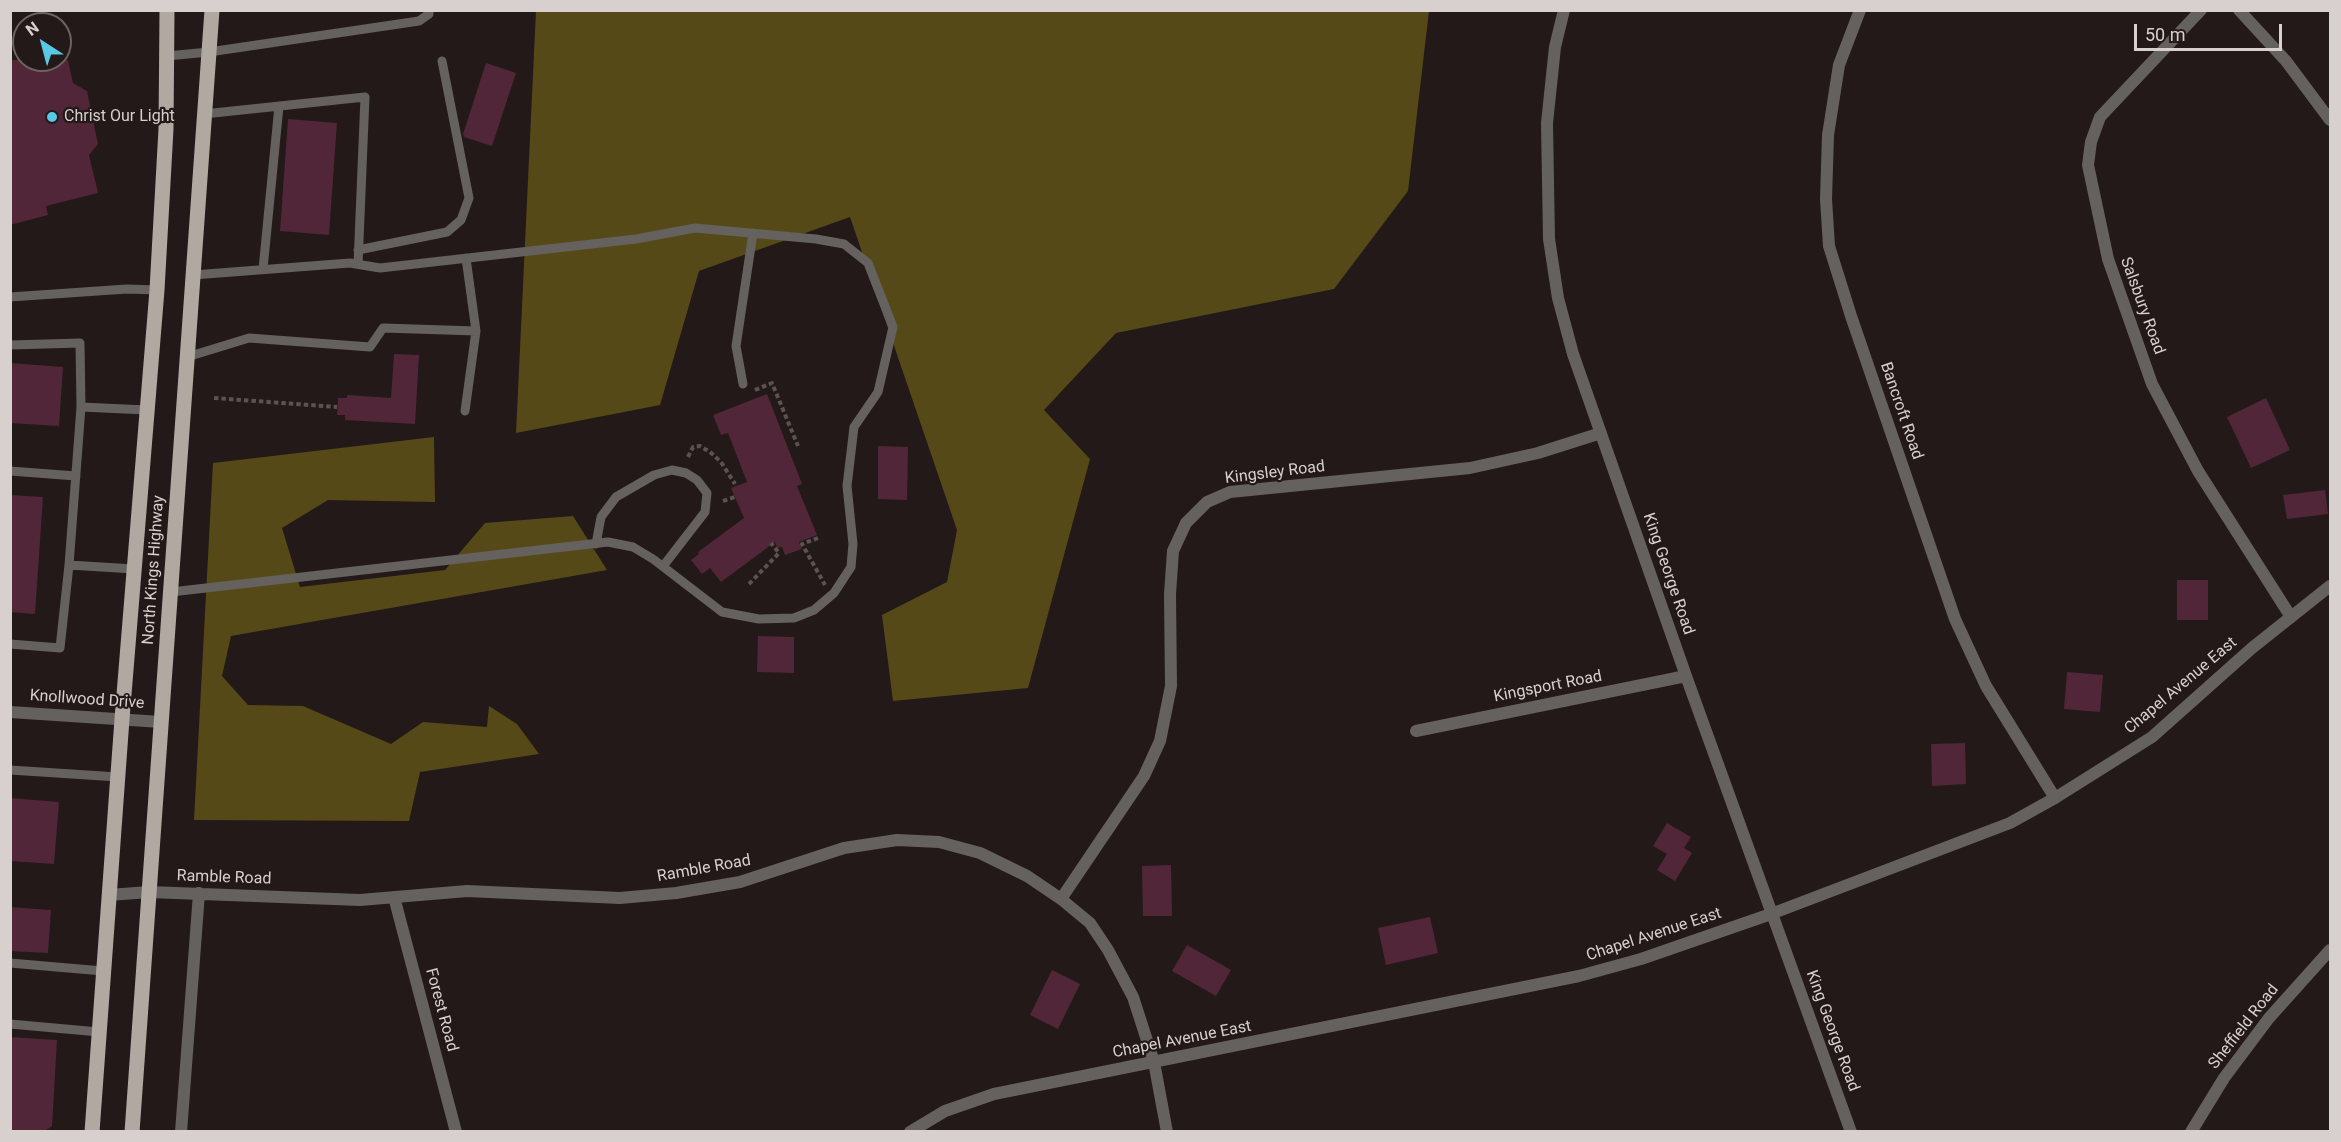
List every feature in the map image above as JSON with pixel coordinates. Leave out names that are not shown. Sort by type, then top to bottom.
[{"type":"main road","name":"North Kings Highway","points":[[92,1131],[122,719],[157,290],[167,10]]},
{"type":"main road","name":"North Kings Highway","points":[[132,1131],[212,10]]},
{"type":"street","name":"King George Road","points":[[1564,10],[1555,47],[1547,123],[1549,239],[1558,298],[1573,354],[1686,676],[1851,1131]]},
{"type":"street","name":"Bancroft Road","points":[[1860,10],[1839,65],[1828,135],[1826,199],[1829,246],[1955,619],[1986,686],[2055,798]]},
{"type":"street","name":"Salsbury Road","points":[[2200,10],[2100,117],[2091,142],[2088,165],[2108,259],[2152,384],[2198,471],[2291,617]]},
{"type":"street","points":[[2239,10],[2286,61],[2331,120]]},
{"type":"street","name":"Kingsley Road","points":[[1061,899],[1144,776],[1160,741],[1171,686],[1170,594],[1173,551],[1186,523],[1208,502],[1230,492],[1470,468],[1538,453],[1601,433]]},
{"type":"street","name":"Chapel Avenue East","points":[[910,1131],[945,1111],[994,1094],[1579,976],[1641,959],[1771,914],[2010,823],[2055,798],[2152,737],[2252,648],[2331,586]]},
{"type":"street","name":"Kingsport Road","points":[[1416,731],[1686,676]]},
{"type":"street","name":"Knollwood Drive","points":[[10,712],[161,722]]},
{"type":"street","name":"Ramble Road","points":[[109,895],[149,892],[360,900],[467,891],[620,898],[676,893],[740,882],[844,848],[897,840],[939,842],[980,854],[1027,876],[1061,899],[1090,923],[1108,950],[1133,997],[1154,1062],[1167,1131]]},
{"type":"street","points":[[181,1131],[199,893]]},
{"type":"street","name":"Forest Road","points":[[394,897],[456,1131]]},
{"type":"street","name":"Sheffield Road","points":[[2191,1131],[2224,1078],[2270,1018],[2331,950]]},
{"type":"lane","points":[[167,56],[209,52],[419,21],[429,14],[429,10]]},
{"type":"lane","points":[[358,250],[447,232],[461,220],[469,198],[442,61]]},
{"type":"lane","points":[[204,114],[364,97],[358,264]]},
{"type":"lane","points":[[264,269],[279,106]]},
{"type":"lane","points":[[171,592],[608,542],[633,547],[664,566],[722,612],[759,619],[794,618],[814,610],[831,596],[851,567],[853,544],[847,486],[854,427],[878,392],[893,327],[868,263],[844,244],[816,239],[695,228],[636,239],[380,268],[358,264],[193,275]]},
{"type":"lane","points":[[745,388],[736,346],[753,233]]},
{"type":"lane","points":[[465,411],[476,331],[466,258]]},
{"type":"lane","points":[[10,297],[127,289],[157,290]]},
{"type":"lane","points":[[187,357],[249,338],[370,346],[382,328],[476,331]]},
{"type":"lane","points":[[10,345],[80,343],[81,407],[60,648],[10,644]]},
{"type":"lane","points":[[81,407],[147,410]]},
{"type":"lane","points":[[596,544],[601,517],[616,497],[654,475],[672,470],[686,473],[698,480],[707,493],[705,512],[664,566]]},
{"type":"lane","points":[[10,471],[76,476]]},
{"type":"lane","points":[[69,565],[134,569]]},
{"type":"lane","points":[[10,770],[118,777]]},
{"type":"lane","points":[[10,963],[104,971]]},
{"type":"lane","points":[[10,1024],[99,1032]]},
{"type":"path","points":[[745,388],[772,383],[798,446]]},
{"type":"path","points":[[214,398],[337,407]]},
{"type":"path","points":[[688,457],[693,447],[700,446],[721,462],[735,484]]},
{"type":"path","points":[[723,501],[735,497]]},
{"type":"path","points":[[818,538],[802,544],[831,596]]},
{"type":"path","points":[[749,584],[779,553],[771,543]]},
{"type":"shaded area","points":[[536,11],[1429,11],[1408,191],[1334,289],[1116,333],[1044,410],[1090,459],[1028,688],[893,701],[882,615],[947,582],[957,530],[850,217],[699,271],[660,405],[516,433]]},
{"type":"shaded area","points":[[434,437],[435,502],[328,500],[282,528],[300,587],[445,570],[485,523],[573,516],[607,570],[231,636],[222,676],[248,705],[303,706],[391,744],[423,722],[487,727],[489,706],[517,724],[539,754],[420,772],[409,821],[194,820],[213,463]]},
{"type":"building","name":"Christ Our Light","points":[[10,60],[12,60],[12,72],[71,72],[73,83],[87,91],[98,144],[89,155],[98,193],[46,206],[48,215],[10,225]]},
{"type":"building","points":[[486,63],[516,73],[492,146],[464,137],[463,134]]},
{"type":"building","points":[[288,119],[337,123],[329,235],[280,231]]},
{"type":"building","points":[[394,354],[419,355],[415,424],[345,420],[345,415],[337,415],[338,398],[347,398],[347,395],[391,398]]},
{"type":"building","points":[[10,363],[63,367],[59,426],[10,423]]},
{"type":"building","points":[[767,394],[802,484],[797,486],[817,535],[799,542],[802,549],[785,555],[782,547],[777,548],[775,542],[721,582],[710,568],[702,574],[691,560],[699,554],[698,552],[744,518],[731,488],[747,482],[728,433],[721,435],[713,415]]},
{"type":"building","points":[[2266,398],[2290,450],[2251,468],[2227,417]]},
{"type":"building","points":[[878,446],[908,447],[907,500],[878,499]]},
{"type":"building","points":[[2325,490],[2328,514],[2287,519],[2283,495]]},
{"type":"building","points":[[10,495],[43,497],[35,614],[10,612]]},
{"type":"building","points":[[2177,580],[2208,580],[2208,620],[2177,620]]},
{"type":"building","points":[[758,636],[794,637],[794,673],[757,672]]},
{"type":"building","points":[[2067,672],[2103,675],[2100,712],[2064,709]]},
{"type":"building","points":[[1965,743],[1966,784],[1932,786],[1931,744]]},
{"type":"building","points":[[10,798],[59,802],[54,864],[10,861]]},
{"type":"building","points":[[1667,823],[1691,837],[1684,848],[1692,853],[1675,881],[1657,870],[1667,854],[1653,846]]},
{"type":"building","points":[[1171,865],[1172,916],[1143,916],[1142,866]]},
{"type":"building","points":[[10,907],[51,910],[48,953],[10,951]]},
{"type":"building","points":[[1430,917],[1438,953],[1386,965],[1378,928]]},
{"type":"building","points":[[1187,945],[1231,970],[1216,996],[1172,971]]},
{"type":"building","points":[[1052,970],[1080,984],[1058,1029],[1030,1015]]},
{"type":"building","points":[[10,1037],[57,1040],[52,1126],[45,1131],[10,1131]]},
{"type":"place","name":"Christ Our Light","points":[[52,117]]}]
